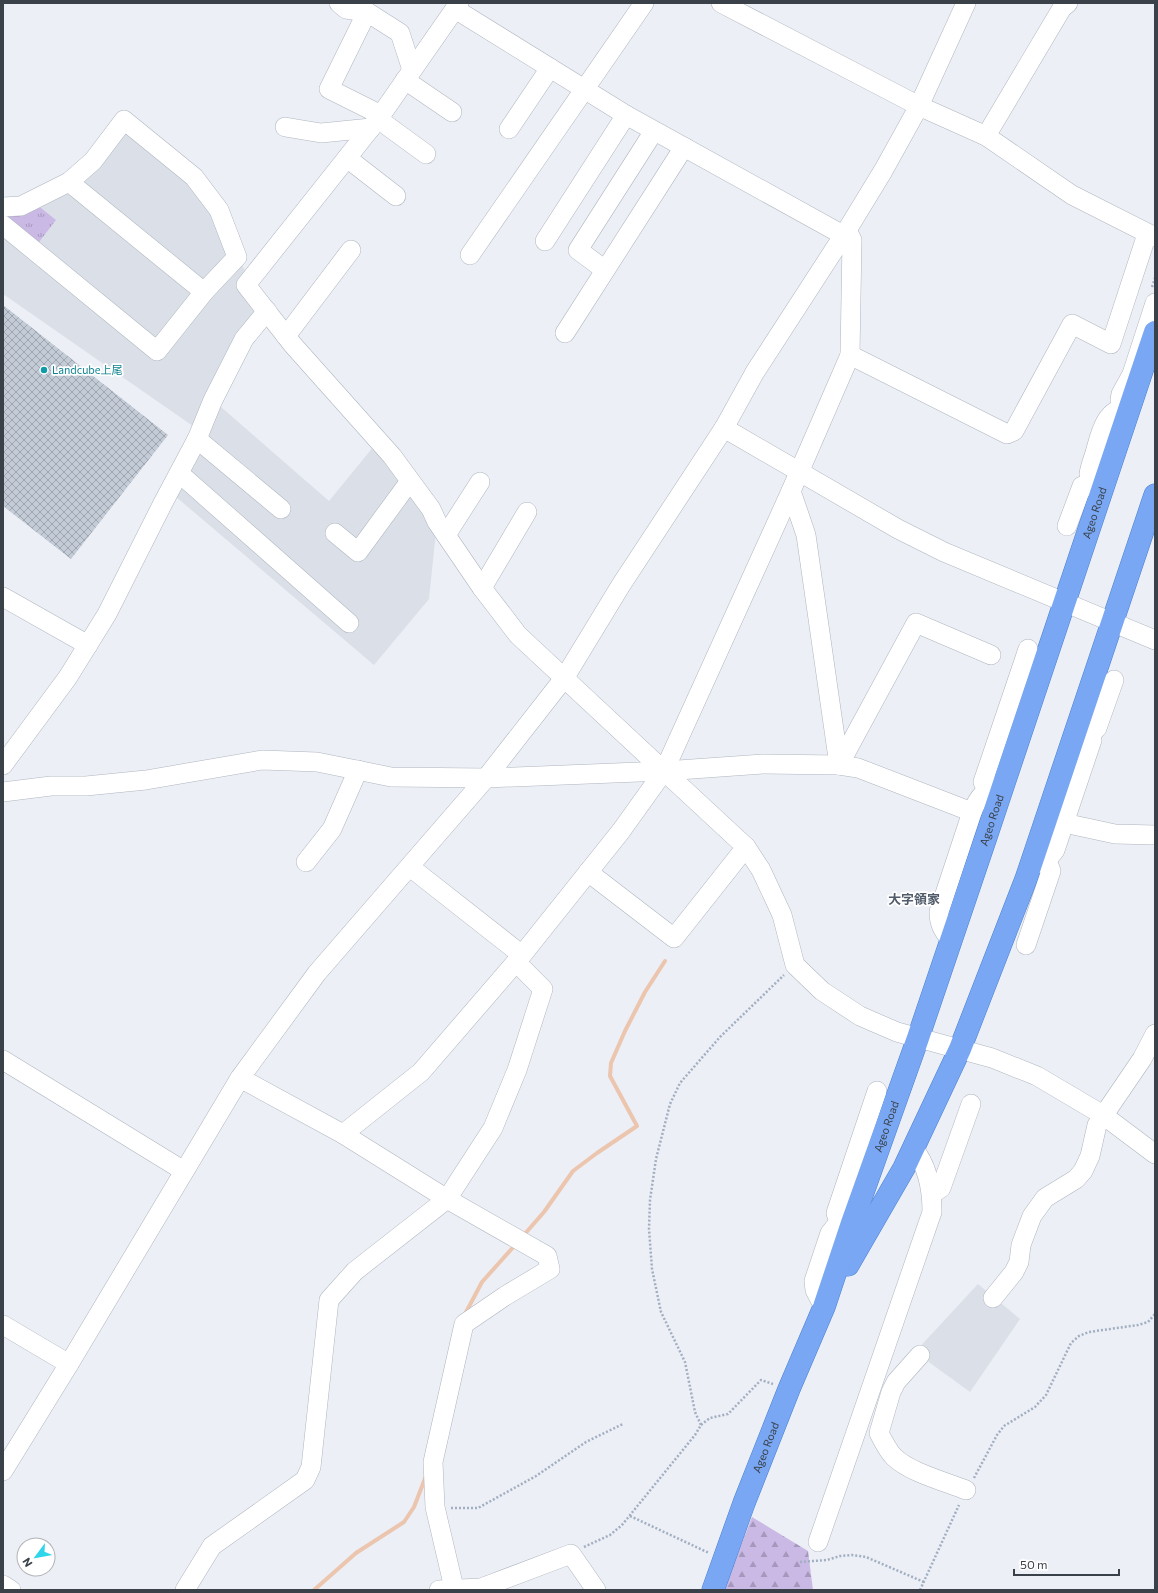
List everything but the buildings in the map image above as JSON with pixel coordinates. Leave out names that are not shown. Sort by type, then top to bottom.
[{"type":"highway","name":"Ageo Road","points":[[824,1307],[846,1222],[918,1038],[951,940],[995,788],[1064,602],[1096,489],[1155,332]]},
{"type":"highway","name":"Ageo Road","points":[[713,1590],[744,1503],[789,1389],[824,1307],[904,1168],[960,1049],[1038,863],[1086,726],[1112,621],[1155,495]]},
{"type":"street","points":[[339,3],[346,9],[367,12],[400,33],[409,75],[452,112]]},
{"type":"street","points":[[470,255],[644,3]]},
{"type":"street","points":[[721,3],[919,106],[986,136],[1072,195],[1151,235],[1111,344],[1072,324],[1014,431],[1007,434],[850,355]]},
{"type":"street","points":[[3,1471],[69,1364],[240,1078],[317,973],[486,778],[564,677],[621,586],[724,428],[755,372],[883,172],[919,106],[966,3]]},
{"type":"street","points":[[986,136],[1062,8],[1068,3]]},
{"type":"street","points":[[246,286],[376,121],[457,6],[550,68],[626,115],[845,233],[852,240],[850,355],[791,491],[664,771],[621,831],[519,958],[421,1072],[343,1134]]},
{"type":"street","points":[[367,12],[329,89],[426,154]]},
{"type":"street","points":[[509,129],[550,68]]},
{"type":"street","points":[[545,241],[626,115]]},
{"type":"street","points":[[3,207],[21,206],[69,182],[93,161],[124,120],[194,177],[219,210],[237,257],[246,286],[267,310],[286,336],[392,456],[431,509],[437,522],[482,588],[518,635],[746,847],[761,870],[782,915],[795,965],[822,991],[860,1016],[897,1032],[992,1058],[1037,1076],[1103,1115],[1155,1154]]},
{"type":"street","points":[[285,127],[321,134],[376,121]]},
{"type":"street","points":[[605,270],[578,250],[654,131]]},
{"type":"street","points":[[565,333],[684,147]]},
{"type":"street","points":[[347,158],[396,196]]},
{"type":"street","points":[[69,182],[204,292]]},
{"type":"street","points":[[3,225],[157,351],[204,292],[237,257]]},
{"type":"street","points":[[286,336],[350,250]]},
{"type":"street","points":[[1126,408],[1120,400],[1121,394],[1132,374],[1155,303]]},
{"type":"street","points":[[3,765],[68,677],[107,614],[197,439],[213,400],[244,339],[267,310]]},
{"type":"street","points":[[724,428],[898,530],[986,570],[1155,640]]},
{"type":"street","points":[[197,439],[281,510]]},
{"type":"street","points":[[179,473],[348,622]]},
{"type":"street","points":[[335,533],[358,552],[410,481]]},
{"type":"street","points":[[446,535],[480,482]]},
{"type":"street","points":[[1067,526],[1082,486],[1096,489]]},
{"type":"street","points":[[791,491],[806,535],[838,765]]},
{"type":"street","points":[[482,588],[526,512]]},
{"type":"street","points":[[3,597],[88,646]]},
{"type":"street","points":[[838,765],[916,623],[991,655]]},
{"type":"street","points":[[951,940],[944,933],[941,926],[939,912],[972,812],[978,800],[995,788],[983,782],[1028,649]]},
{"type":"street","points":[[1086,726],[1097,728],[1114,680]]},
{"type":"street","points":[[1026,945],[1051,871],[1038,863],[1055,850],[1086,762],[1092,740],[1086,726]]},
{"type":"street","points":[[3,792],[51,786],[86,786],[146,780],[262,760],[318,762],[391,777],[486,778],[664,771],[763,764],[838,765],[858,768],[972,812]]},
{"type":"street","points":[[306,862],[332,829],[358,770]]},
{"type":"street","points":[[1064,823],[1115,834],[1155,835]]},
{"type":"street","points":[[588,872],[674,938],[746,847]]},
{"type":"street","points":[[185,1590],[212,1546],[305,1480],[311,1467],[329,1300],[355,1271],[447,1199],[493,1128],[517,1070],[544,989],[519,958],[410,867]]},
{"type":"street","points":[[993,1298],[1014,1272],[1019,1262],[1021,1245],[1032,1216],[1045,1198],[1076,1179],[1083,1171],[1090,1156],[1097,1125],[1103,1115],[1148,1064],[1155,1034]]},
{"type":"street","points":[[3,1060],[184,1171]]},
{"type":"street","points":[[240,1078],[343,1134],[447,1199],[547,1256],[550,1269],[464,1324],[433,1462],[435,1507],[447,1589],[481,1588],[571,1554],[596,1590]]},
{"type":"street","points":[[846,1222],[836,1213],[877,1091]]},
{"type":"street","points":[[932,1194],[942,1188],[971,1104]]},
{"type":"street","points":[[818,1542],[932,1212],[932,1194],[922,1160],[913,1148]]},
{"type":"street","points":[[3,1325],[69,1364]]},
{"type":"street","points":[[920,1355],[896,1382],[891,1392],[879,1433],[889,1451],[906,1466],[966,1490]]},
{"type":"street","points":[[861,1420],[880,1428]]},
{"type":"street","points":[[3,1585],[11,1590]]},
{"type":"path","points":[[701,1425],[695,1412],[685,1362],[661,1312],[652,1269],[649,1229],[650,1200],[656,1160],[670,1104],[680,1083],[720,1038],[795,965]]},
{"type":"path","points":[[920,1590],[966,1490],[1000,1430],[1004,1426],[1036,1407],[1046,1394],[1071,1343],[1079,1336],[1089,1332],[1138,1325],[1148,1322],[1155,1314]]},
{"type":"path","points":[[571,1554],[610,1535],[622,1525],[695,1435],[701,1425],[710,1418],[728,1414],[761,1380],[789,1389]]},
{"type":"path","points":[[435,1507],[478,1508],[536,1476],[586,1442],[623,1424]]},
{"type":"path","points":[[630,1516],[724,1560]]},
{"type":"path","points":[[800,1562],[827,1560],[840,1556],[852,1555],[866,1557],[924,1582]]},
{"type":"shaded area","points":[[124,120],[194,177],[267,311],[213,400],[329,501],[378,441],[437,522],[429,599],[374,665],[169,491],[200,431],[3,294],[3,209],[69,182]]},
{"type":"shaded area","points":[[978,1284],[1020,1319],[970,1392],[915,1352]]},
{"type":"green space","points":[[36,204],[56,220],[36,246],[3,221],[5,212]]},
{"type":"green space","points":[[752,1517],[808,1551],[813,1590],[724,1590]]},
{"type":"waterway","points":[[523,1236],[544,1212],[573,1171],[637,1126],[610,1076],[611,1063],[645,992],[665,961]]},
{"type":"waterway","points":[[464,1316],[482,1282],[516,1244]]},
{"type":"waterway","points":[[314,1590],[356,1553],[404,1522],[414,1507],[426,1476]]},
{"type":"place","name":"Landcube上尾","points":[[44,370]]},
{"type":"district","name":"大字領家","points":[[914,899]]}]
